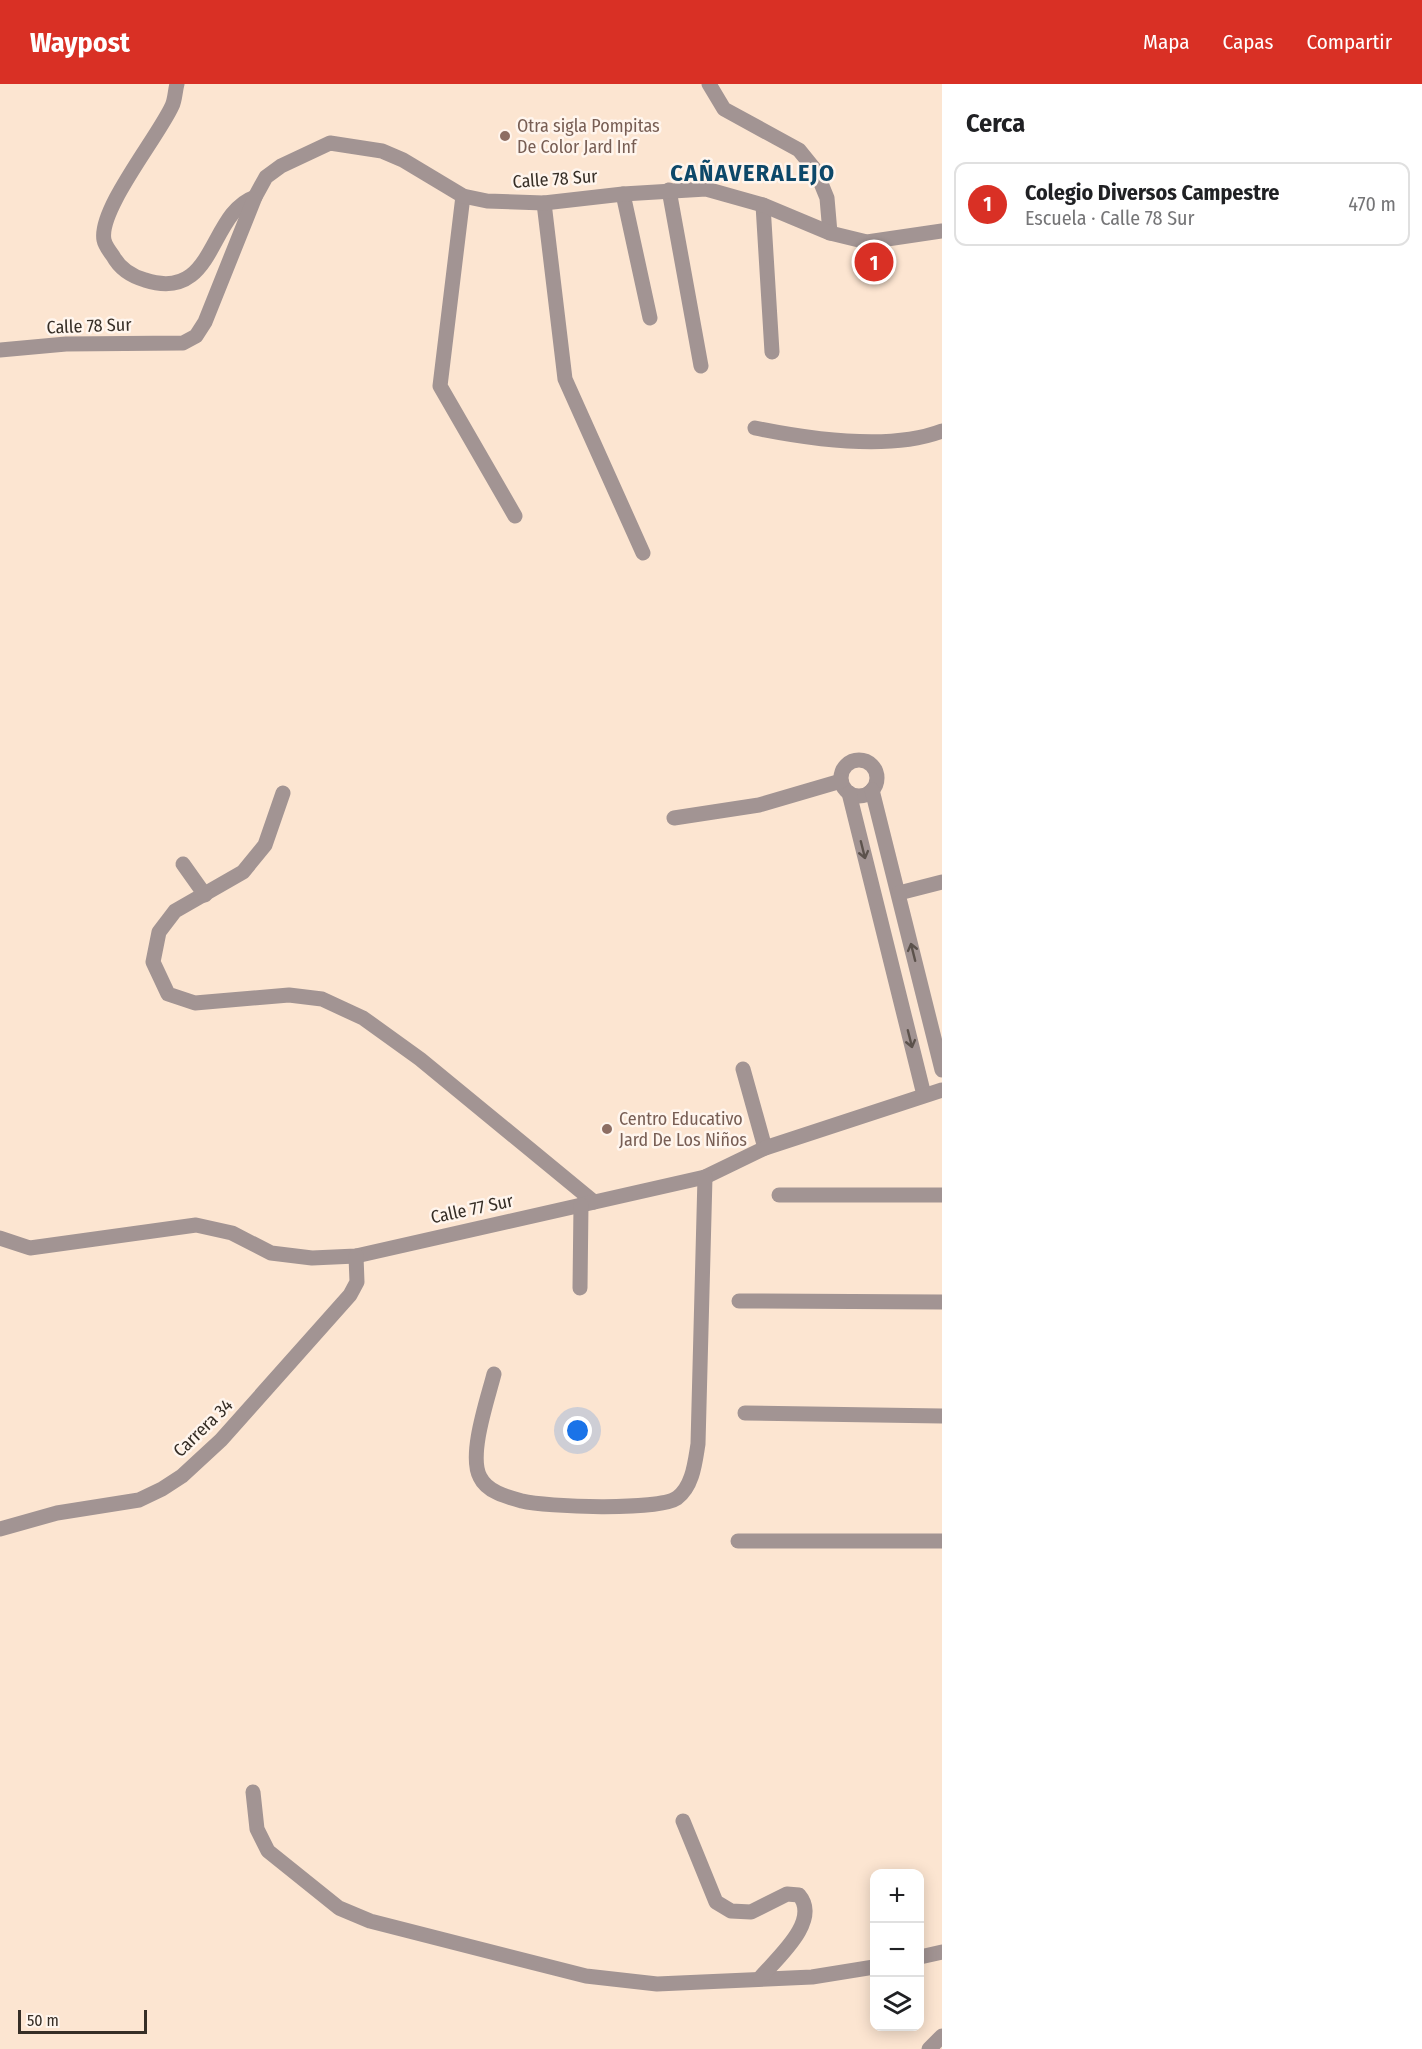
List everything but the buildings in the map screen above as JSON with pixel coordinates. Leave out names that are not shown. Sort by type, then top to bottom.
[{"type":"street","points":[[177,84],[172,105],[107,216],[104,241],[118,266],[134,276],[156,284],[182,281],[203,264],[236,209],[246,200],[255,197]]},
{"type":"street","points":[[709,84],[724,109],[799,150],[816,171],[826,198],[831,233]]},
{"type":"street","name":"Calle 78 Sur","points":[[0,350],[66,344],[183,343],[196,336],[205,322],[255,197],[266,177],[281,166],[330,143],[382,151],[403,160],[463,196],[487,201],[544,203],[669,190],[706,189],[763,205],[831,233],[867,242],[942,231]]},
{"type":"street","points":[[669,190],[701,366]]},
{"type":"street","points":[[623,194],[650,318]]},
{"type":"street","points":[[463,196],[440,386],[516,516]]},
{"type":"street","points":[[544,203],[566,379],[643,553]]},
{"type":"street","points":[[763,205],[772,352]]},
{"type":"street","points":[[755,428],[826,440],[921,439],[942,431]]},
{"type":"street","points":[[674,818],[759,805],[845,787],[865,795],[872,790],[876,782],[876,772],[871,765],[863,760],[854,760],[846,764],[841,772],[845,787],[924,1095]]},
{"type":"street","points":[[872,790],[942,1070]]},
{"type":"street","points":[[283,794],[265,845],[243,872],[175,911],[159,932],[153,962],[168,994],[195,1003],[289,995],[322,999],[363,1018],[420,1059],[588,1204],[580,1288]]},
{"type":"street","points":[[183,864],[205,895]]},
{"type":"street","points":[[899,893],[942,882]]},
{"type":"street","points":[[743,1069],[765,1148]]},
{"type":"street","name":"Calle 77 Sur","points":[[0,1238],[30,1248],[196,1226],[232,1233],[271,1253],[312,1258],[356,1256],[705,1178],[765,1148],[942,1090]]},
{"type":"street","points":[[494,1374],[475,1456],[479,1476],[490,1490],[524,1501],[622,1507],[656,1506],[677,1497],[694,1474],[698,1444],[705,1178]]},
{"type":"street","points":[[779,1195],[942,1195]]},
{"type":"street","name":"Carrera 34","points":[[0,1529],[57,1513],[139,1500],[182,1476],[248,1412],[350,1295],[357,1282],[356,1256]]},
{"type":"street","points":[[739,1301],[942,1302]]},
{"type":"street","points":[[744,1413],[942,1416]]},
{"type":"street","points":[[738,1541],[942,1541]]},
{"type":"street","points":[[253,1792],[257,1829],[268,1851],[339,1908],[370,1921],[586,1976],[657,1984],[812,1977],[870,1968]]},
{"type":"street","points":[[683,1821],[716,1902],[731,1911],[751,1912],[788,1894],[799,1894],[806,1903],[806,1918],[760,1978]]},
{"type":"street","points":[[924,1956],[942,1952]]},
{"type":"street","points":[[929,2049],[942,2036]]},
{"type":"place","name":"Otra sigla Pompitas De Color Jard Inf","points":[[505,136]]},
{"type":"place","name":"Colegio Diversos Campestre","points":[[874,262]]},
{"type":"place","name":"Centro Educativo Jard De Los Niños","points":[[607,1129]]},
{"type":"district","name":"CAÑAVERALEJO","points":[[753,173]]}]
